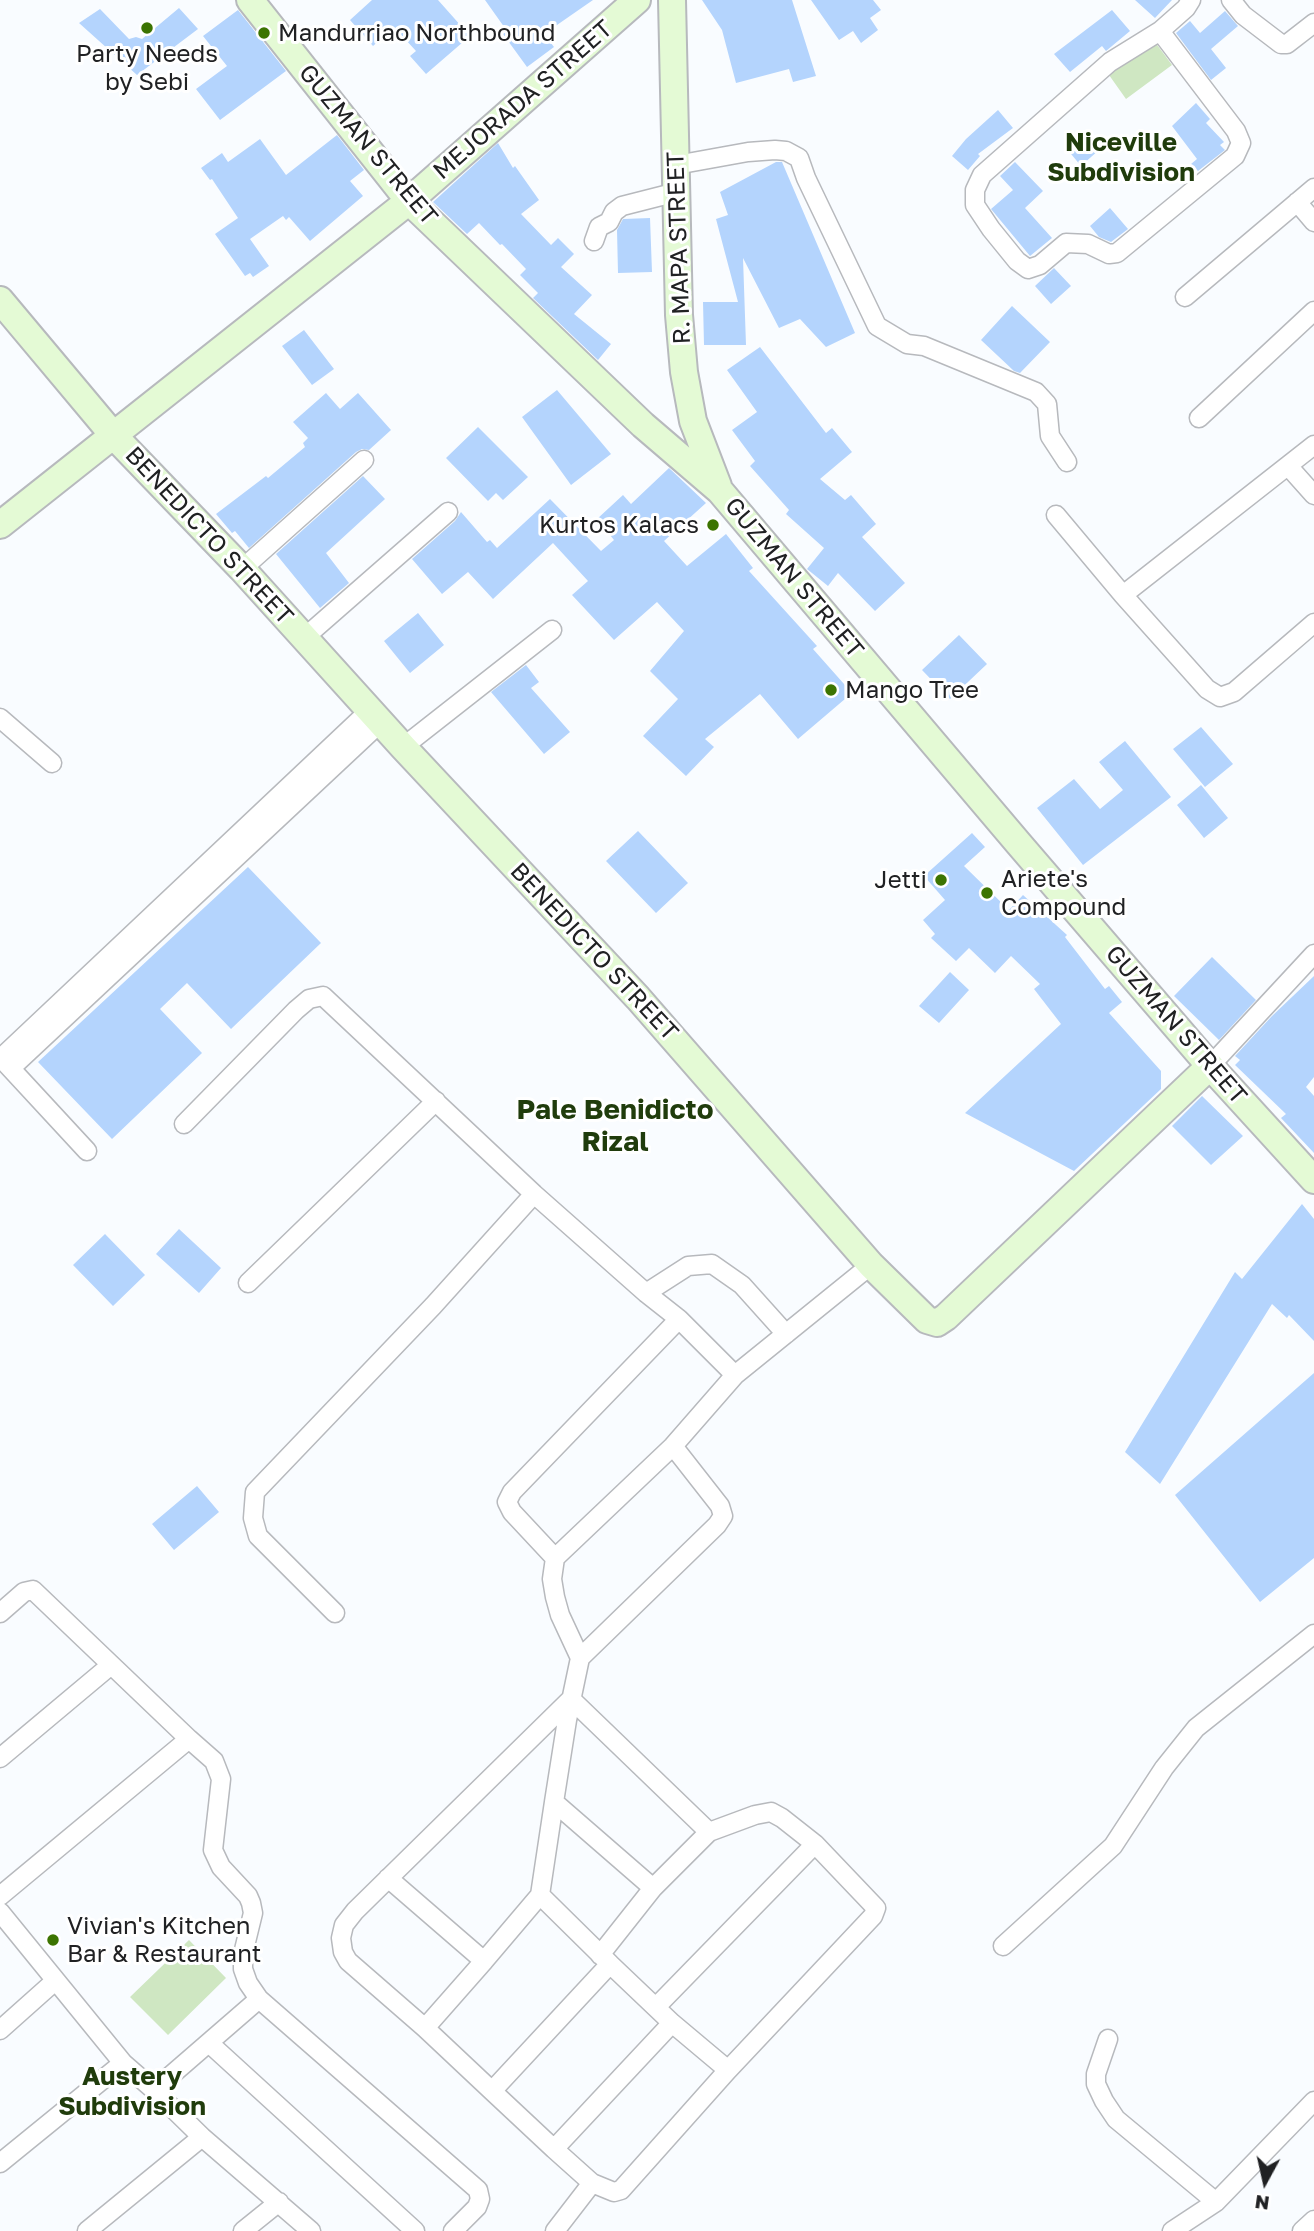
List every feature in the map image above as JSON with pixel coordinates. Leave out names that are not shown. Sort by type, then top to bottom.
[{"type":"street","name":"GUZMAN STREET","points":[[250,0],[409,201],[643,425],[720,491],[985,806],[1210,1066],[1313,1178]]},
{"type":"street","name":"MEJORADA STREET","points":[[0,525],[409,201],[637,0]]},
{"type":"street","name":"R. MAPA STREET","points":[[672,0],[679,315],[684,372],[693,421],[720,491]]},
{"type":"street","points":[[1160,31],[1236,131],[1241,142],[1235,156],[1117,253],[1109,254],[1088,244],[1066,243],[1040,265],[1028,269],[1017,261],[990,229],[975,205],[975,190],[982,175],[1110,62],[1160,31],[1186,8],[1191,0]]},
{"type":"street","points":[[1231,0],[1243,15],[1282,44],[1287,44],[1314,23]]},
{"type":"street","points":[[676,165],[775,150],[786,151],[799,158],[877,326],[906,344],[924,346],[1036,392],[1047,404],[1050,436],[1067,462]]},
{"type":"street","points":[[1185,297],[1314,188]]},
{"type":"street","points":[[594,241],[599,227],[609,222],[614,212],[622,206],[677,192]]},
{"type":"street","points":[[1297,202],[1314,222]]},
{"type":"street","name":"BENEDICTO STREET","points":[[0,300],[114,436],[242,569],[403,747],[638,998],[870,1265],[927,1320],[937,1323],[946,1317],[1210,1066]]},
{"type":"street","points":[[1199,418],[1314,311]]},
{"type":"street","points":[[1123,595],[1314,446]]},
{"type":"street","points":[[242,569],[364,460]]},
{"type":"street","points":[[1289,467],[1314,495]]},
{"type":"street","points":[[304,638],[448,512]]},
{"type":"street","points":[[1056,515],[1207,689],[1220,696],[1234,692],[1314,623]]},
{"type":"street","points":[[403,747],[552,630]]},
{"type":"street","points":[[87,1151],[6,1063],[375,716]]},
{"type":"street","points":[[0,718],[52,763]]},
{"type":"street","points":[[1210,1066],[1314,954]]},
{"type":"street","points":[[184,1124],[296,1010],[309,999],[323,996],[534,1194],[679,1319],[735,1375]]},
{"type":"street","points":[[248,1283],[436,1101]]},
{"type":"street","points":[[335,1613],[258,1536],[253,1518],[255,1492],[433,1306],[534,1194]]},
{"type":"street","points":[[646,1293],[688,1266],[712,1264],[742,1285],[786,1335]]},
{"type":"street","points":[[580,1658],[560,1615],[555,1597],[552,1579],[555,1558],[673,1446],[735,1375],[870,1265]]},
{"type":"street","points":[[555,1558],[512,1512],[508,1502],[512,1492],[679,1319]]},
{"type":"street","points":[[425,2028],[540,1895],[570,1699],[580,1658],[718,1525],[723,1516],[720,1506],[673,1446]]},
{"type":"street","points":[[0,1613],[24,1592],[33,1590],[214,1761],[221,1779],[212,1850],[221,1867],[248,1896],[253,1913],[243,1954],[247,1983],[259,1999],[478,2190],[480,2199],[477,2207],[453,2231]]},
{"type":"street","points":[[1003,1946],[1112,1846],[1164,1768],[1196,1728],[1314,1634]]},
{"type":"street","points":[[0,1758],[111,1665]]},
{"type":"street","points":[[570,1699],[709,1832]]},
{"type":"street","points":[[492,2091],[605,1960],[653,1888],[709,1832],[771,1812],[815,1844],[876,1908],[873,1916],[728,2070],[621,2190],[614,2192],[593,2183],[348,1961],[343,1952],[341,1938],[344,1925],[388,1878],[570,1699]]},
{"type":"street","points":[[0,1896],[189,1739]]},
{"type":"street","points":[[554,1802],[653,1888]]},
{"type":"street","points":[[656,2007],[815,1844]]},
{"type":"street","points":[[388,1878],[484,1961]]},
{"type":"street","points":[[540,1895],[672,2023],[728,2070]]},
{"type":"street","points":[[0,1912],[123,2063],[155,2090],[202,2137],[311,2231]]},
{"type":"street","points":[[0,2030],[55,1982]]},
{"type":"street","points":[[155,2090],[259,1999]]},
{"type":"street","points":[[554,2149],[672,2023]]},
{"type":"street","points":[[1108,2039],[1096,2074],[1096,2084],[1104,2101],[1116,2119],[1216,2202]]},
{"type":"street","points":[[209,2042],[415,2231]]},
{"type":"street","points":[[0,2163],[123,2063]]},
{"type":"street","points":[[1172,2231],[1216,2202],[1314,2101]]},
{"type":"street","points":[[87,2231],[202,2137]]},
{"type":"street","points":[[555,2231],[593,2183]]},
{"type":"street","points":[[243,2231],[279,2202]]},
{"type":"street","points":[[1302,2231],[1314,2220]]},
{"type":"green space","points":[[1155,42],[1172,65],[1126,99],[1109,75]]},
{"type":"green space","points":[[189,1940],[226,1978],[168,2035],[130,1997]]},
{"type":"building","points":[[372,0],[438,0],[470,36],[426,74],[410,56],[416,51],[394,27],[373,46],[350,20]]},
{"type":"building","points":[[485,0],[593,0],[544,34],[554,47],[527,67],[503,34],[507,31]]},
{"type":"building","points":[[702,0],[792,0],[816,76],[793,82],[789,69],[736,83],[722,30]]},
{"type":"building","points":[[811,0],[873,0],[881,10],[870,18],[878,30],[861,43],[853,31],[839,40]]},
{"type":"building","points":[[1135,0],[1172,0],[1155,18]]},
{"type":"building","points":[[179,8],[198,29],[137,75],[79,23],[100,9],[129,39],[142,39]]},
{"type":"building","points":[[238,10],[286,71],[220,120],[196,89],[227,66],[203,36]]},
{"type":"building","points":[[1112,10],[1130,31],[1106,51],[1102,46],[1070,72],[1054,54]]},
{"type":"building","points":[[1225,11],[1238,26],[1211,49],[1226,68],[1211,80],[1176,33],[1190,21],[1200,33]]},
{"type":"building","points":[[1196,103],[1210,119],[1206,123],[1224,142],[1220,145],[1225,150],[1198,171],[1191,164],[1197,159],[1172,126]]},
{"type":"building","points":[[998,110],[1013,128],[978,154],[980,156],[968,170],[952,156],[966,139]]},
{"type":"building","points":[[337,135],[364,170],[350,181],[363,196],[310,241],[289,217],[286,220],[283,216],[250,239],[269,266],[253,277],[250,273],[245,276],[215,234],[238,218],[212,179],[210,180],[201,168],[222,153],[228,162],[260,139],[286,175]]},
{"type":"building","points":[[1080,137],[1085,142],[1090,137],[1100,149],[1081,166],[1067,149]]},
{"type":"building","points":[[498,143],[513,168],[515,166],[539,200],[521,214],[551,245],[558,238],[574,254],[561,267],[592,295],[574,314],[611,344],[598,360],[533,298],[538,293],[520,275],[526,269],[502,244],[479,223],[467,234],[433,202]]},
{"type":"building","points":[[776,162],[782,162],[855,333],[826,347],[800,319],[779,328],[743,258],[746,345],[704,345],[703,302],[738,302],[716,219],[728,215],[720,192]]},
{"type":"building","points":[[1015,162],[1043,191],[1025,208],[1052,238],[1030,256],[991,209],[1013,190],[1000,176]]},
{"type":"building","points":[[1110,208],[1128,229],[1111,242],[1099,237],[1090,226]]},
{"type":"building","points":[[650,218],[652,272],[618,273],[617,230],[623,219]]},
{"type":"building","points":[[1054,268],[1071,286],[1051,304],[1035,286]]},
{"type":"building","points":[[1012,306],[1050,342],[1020,373],[1014,371],[981,340]]},
{"type":"building","points":[[304,330],[334,369],[312,385],[282,346]]},
{"type":"building","points":[[760,347],[826,433],[832,428],[852,452],[820,479],[845,500],[851,495],[876,524],[862,537],[905,583],[875,611],[838,573],[828,586],[807,569],[824,548],[786,514],[789,510],[750,466],[755,461],[732,430],[757,412],[727,370]]},
{"type":"building","points":[[557,390],[611,454],[571,485],[522,417]]},
{"type":"building","points":[[326,393],[340,409],[358,393],[391,430],[369,450],[356,452],[249,548],[216,514],[266,476],[268,478],[305,447],[303,443],[308,438],[293,422]]},
{"type":"building","points":[[478,427],[528,477],[503,500],[496,493],[488,501],[446,458]]},
{"type":"building","points":[[669,468],[706,503],[664,541],[687,566],[726,534],[753,568],[749,571],[817,646],[813,649],[852,693],[798,739],[760,694],[705,739],[714,747],[686,776],[643,736],[678,699],[650,671],[684,631],[657,602],[614,640],[572,595],[588,581],[553,543],[493,599],[468,572],[442,594],[412,559],[455,521],[461,512],[487,542],[490,540],[497,548],[550,499],[601,551],[614,540],[597,519],[623,495],[631,504]]},
{"type":"building","points":[[363,476],[385,499],[326,553],[349,583],[320,608],[276,554]]},
{"type":"building","points":[[418,613],[444,645],[410,673],[384,641]]},
{"type":"building","points":[[959,635],[987,664],[950,699],[922,670]]},
{"type":"building","points":[[526,665],[539,682],[531,688],[570,732],[544,754],[491,692]]},
{"type":"building","points":[[1201,727],[1233,764],[1205,787],[1173,749]]},
{"type":"building","points":[[1125,741],[1171,797],[1083,865],[1037,808],[1074,779],[1100,809],[1123,790],[1099,762]]},
{"type":"building","points":[[1201,785],[1228,818],[1204,838],[1177,805]]},
{"type":"building","points":[[638,831],[688,883],[656,913],[606,861]]},
{"type":"building","points":[[972,833],[985,847],[964,866],[1009,910],[1023,895],[1067,935],[1065,937],[1105,989],[1109,986],[1122,1002],[1109,1013],[1161,1071],[1161,1089],[1074,1171],[965,1113],[1061,1024],[1034,989],[1040,984],[1011,956],[995,973],[969,948],[956,961],[931,938],[935,934],[923,920],[945,900],[924,876]]},
{"type":"building","points":[[248,867],[321,943],[231,1029],[187,983],[160,1009],[202,1053],[112,1139],[38,1062]]},
{"type":"building","points":[[1212,957],[1256,1000],[1219,1040],[1174,996]]},
{"type":"building","points":[[950,972],[969,990],[939,1023],[919,1006]]},
{"type":"building","points":[[1314,976],[1314,1077],[1306,1087],[1314,1096],[1314,1153],[1281,1118],[1286,1114],[1235,1065],[1240,1060],[1235,1056]]},
{"type":"building","points":[[1202,1096],[1243,1136],[1211,1165],[1172,1126]]},
{"type":"building","points":[[1302,1204],[1314,1219],[1314,1341],[1289,1315],[1287,1318],[1272,1304],[1160,1484],[1125,1452],[1235,1272],[1242,1279]]},
{"type":"building","points":[[179,1229],[221,1268],[199,1293],[156,1254]]},
{"type":"building","points":[[105,1234],[145,1275],[113,1306],[73,1265]]},
{"type":"building","points":[[1314,1373],[1314,1558],[1260,1602],[1175,1495]]},
{"type":"building","points":[[197,1486],[219,1512],[174,1550],[152,1524]]},
{"type":"place","name":"Party Needs by Sebi","points":[[147,28]]},
{"type":"place","name":"Mandurriao Northbound","points":[[264,33]]},
{"type":"place","name":"Kurtos Kalacs","points":[[713,525]]},
{"type":"place","name":"Mango Tree","points":[[831,690]]},
{"type":"place","name":"Jetti","points":[[941,880]]},
{"type":"place","name":"Ariete's Compound","points":[[987,893]]},
{"type":"place","name":"Vivian's Kitchen Bar & Restaurant","points":[[53,1940]]},
{"type":"district","name":"Niceville Subdivision","points":[[1121,158]]},
{"type":"district","name":"Pale Benidicto Rizal","points":[[615,1126]]},
{"type":"district","name":"Austery Subdivision","points":[[132,2092]]}]
